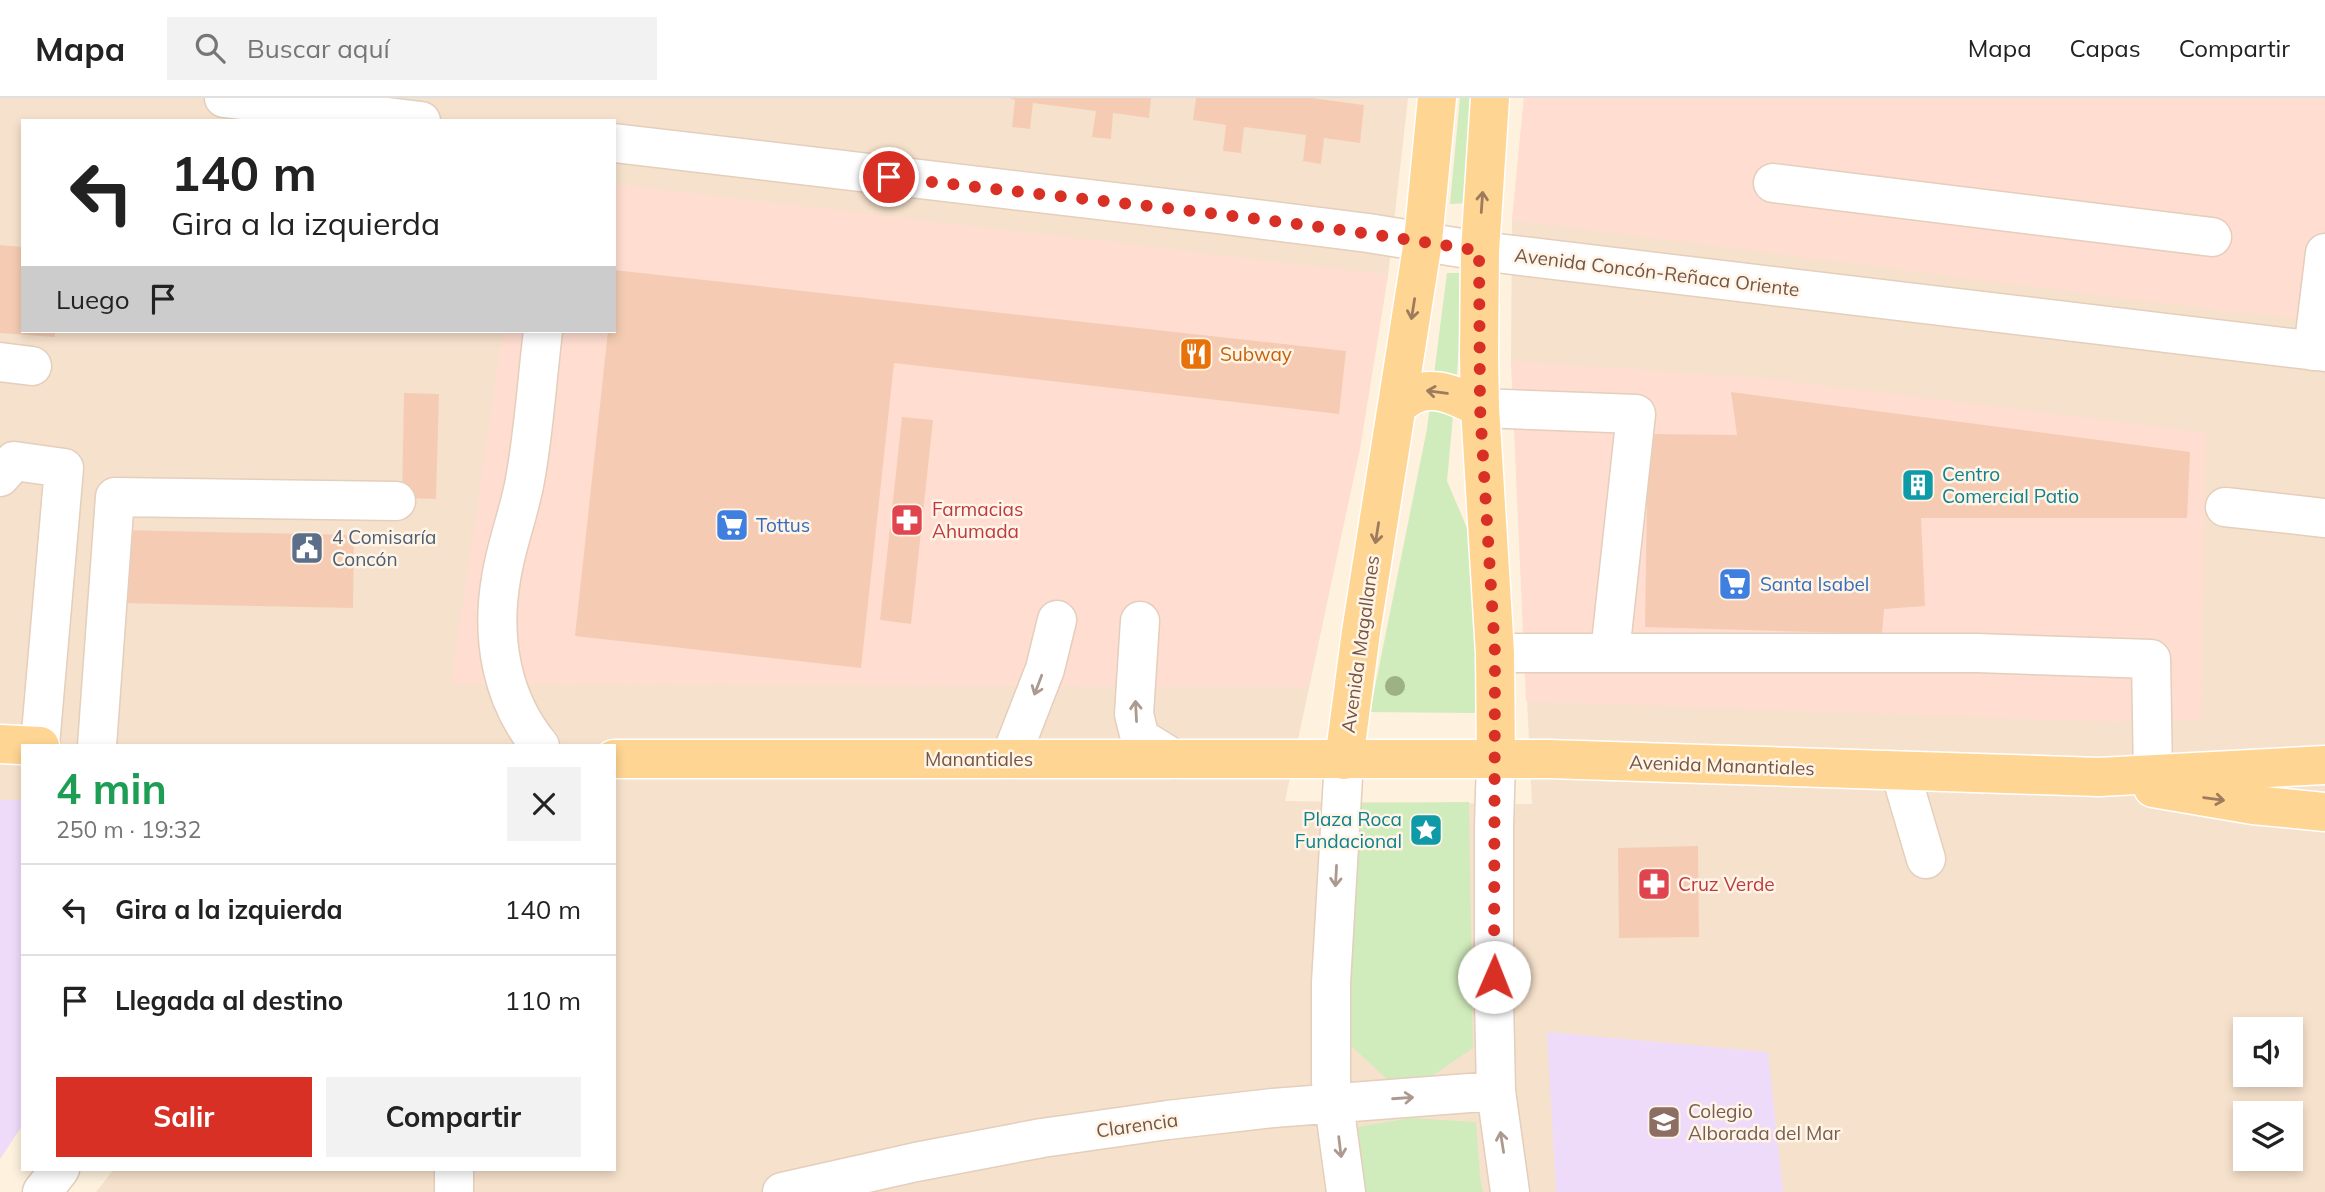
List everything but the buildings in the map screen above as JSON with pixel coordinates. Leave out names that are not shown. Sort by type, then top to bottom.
[{"type":"main road","name":"Avenida Magallanes","points":[[1344,760],[1361,632],[1423,241],[1437,98]]},
{"type":"main road","points":[[1490,98],[1479,251],[1480,408],[1495,653],[1496,760]]},
{"type":"main road","points":[[1397,407],[1405,398],[1427,390],[1453,395],[1480,408]]},
{"type":"main road","points":[[0,744],[21,745]]},
{"type":"main road","name":"Manantiales","points":[[616,759],[1344,760]]},
{"type":"main road","name":"Avenida Manantiales","points":[[1344,760],[1496,760],[2099,777],[2325,765]]},
{"type":"main road","name":"Avenida Manantiales","points":[[2099,777],[2253,805],[2325,812]]},
{"type":"street","points":[[224,98],[404,119]]},
{"type":"street","name":"Avenida Concón-Reñaca Oriente","points":[[616,143],[1217,214],[1479,251],[2319,351]]},
{"type":"street","points":[[1773,183],[2211,237]]},
{"type":"street","points":[[2319,351],[2325,253]]},
{"type":"street","points":[[539,744],[509,693],[497,642],[497,610],[501,578],[527,474],[543,333]]},
{"type":"street","points":[[1480,408],[1636,414],[1610,653]]},
{"type":"street","points":[[0,477],[14,461],[64,468],[40,744]]},
{"type":"street","points":[[97,744],[116,497],[396,501]]},
{"type":"street","points":[[2225,507],[2325,518]]},
{"type":"street","points":[[1010,759],[1045,668],[1056,620]]},
{"type":"street","points":[[1140,621],[1134,715],[1140,738],[1174,759]]},
{"type":"street","points":[[1495,653],[1977,653],[2151,659],[2153,774]]},
{"type":"street","name":"Avenida Magallanes","points":[[1344,760],[1331,983],[1331,1082],[1346,1192]]},
{"type":"street","points":[[1496,760],[1496,1091],[1510,1192]]},
{"type":"street","points":[[1900,771],[1926,859]]},
{"type":"street","name":"Clarencia","points":[[782,1192],[916,1162],[1042,1138],[1168,1120],[1334,1103],[1496,1091]]},
{"type":"street","points":[[43,1192],[59,1171]]},
{"type":"street","points":[[454,1171],[454,1192]]},
{"type":"shaded area","points":[[0,98],[1408,98],[1388,275],[1360,448],[1285,801],[1532,804],[1511,361],[1512,220],[1524,98],[2325,98],[2325,1192],[96,1192],[112,1171],[616,1171],[616,744],[21,744],[21,1127],[0,1159]]},
{"type":"shaded area","points":[[1524,98],[2325,98],[2325,321],[2219,310],[1512,220]]},
{"type":"shaded area","points":[[616,184],[1388,275],[1360,448],[1308,687],[451,684],[503,333],[616,333]]},
{"type":"shaded area","points":[[1511,361],[1759,378],[2206,433],[2201,720],[2118,722],[1526,701]]},
{"type":"shaded area","points":[[0,800],[21,800],[21,1127],[0,1159]]},
{"type":"shaded area","name":"Colegio Alborada del Mar","points":[[1547,1032],[1768,1052],[1783,1192],[1556,1192]]},
{"type":"green space","points":[[1460,98],[1477,98],[1468,203],[1450,204]]},
{"type":"green space","points":[[1447,273],[1466,273],[1447,481],[1475,547],[1477,713],[1370,712],[1427,429]]},
{"type":"green space","points":[[1469,802],[1473,1048],[1432,1076],[1391,1083],[1344,1039],[1357,803]]},
{"type":"green space","points":[[1411,1118],[1476,1122],[1483,1192],[1361,1192],[1351,1128]]},
{"type":"place","name":"Subway","points":[[1196,354]]},
{"type":"place","name":"Centro Comercial Patio","points":[[1918,485]]},
{"type":"place","name":"Farmacias Ahumada","points":[[907,520]]},
{"type":"place","name":"Tottus","points":[[732,525]]},
{"type":"place","name":"4 Comisaría Concón","points":[[307,548]]},
{"type":"place","name":"Santa Isabel","points":[[1735,584]]},
{"type":"place","name":"Plaza Roca Fundacional","points":[[1426,830]]},
{"type":"place","name":"Cruz Verde","points":[[1654,884]]},
{"type":"place","name":"Colegio Alborada del Mar","points":[[1664,1122]]},
{"type":"route","points":[[889,177],[1217,214],[1368,233],[1479,251],[1480,408],[1495,653],[1494,977]]}]
